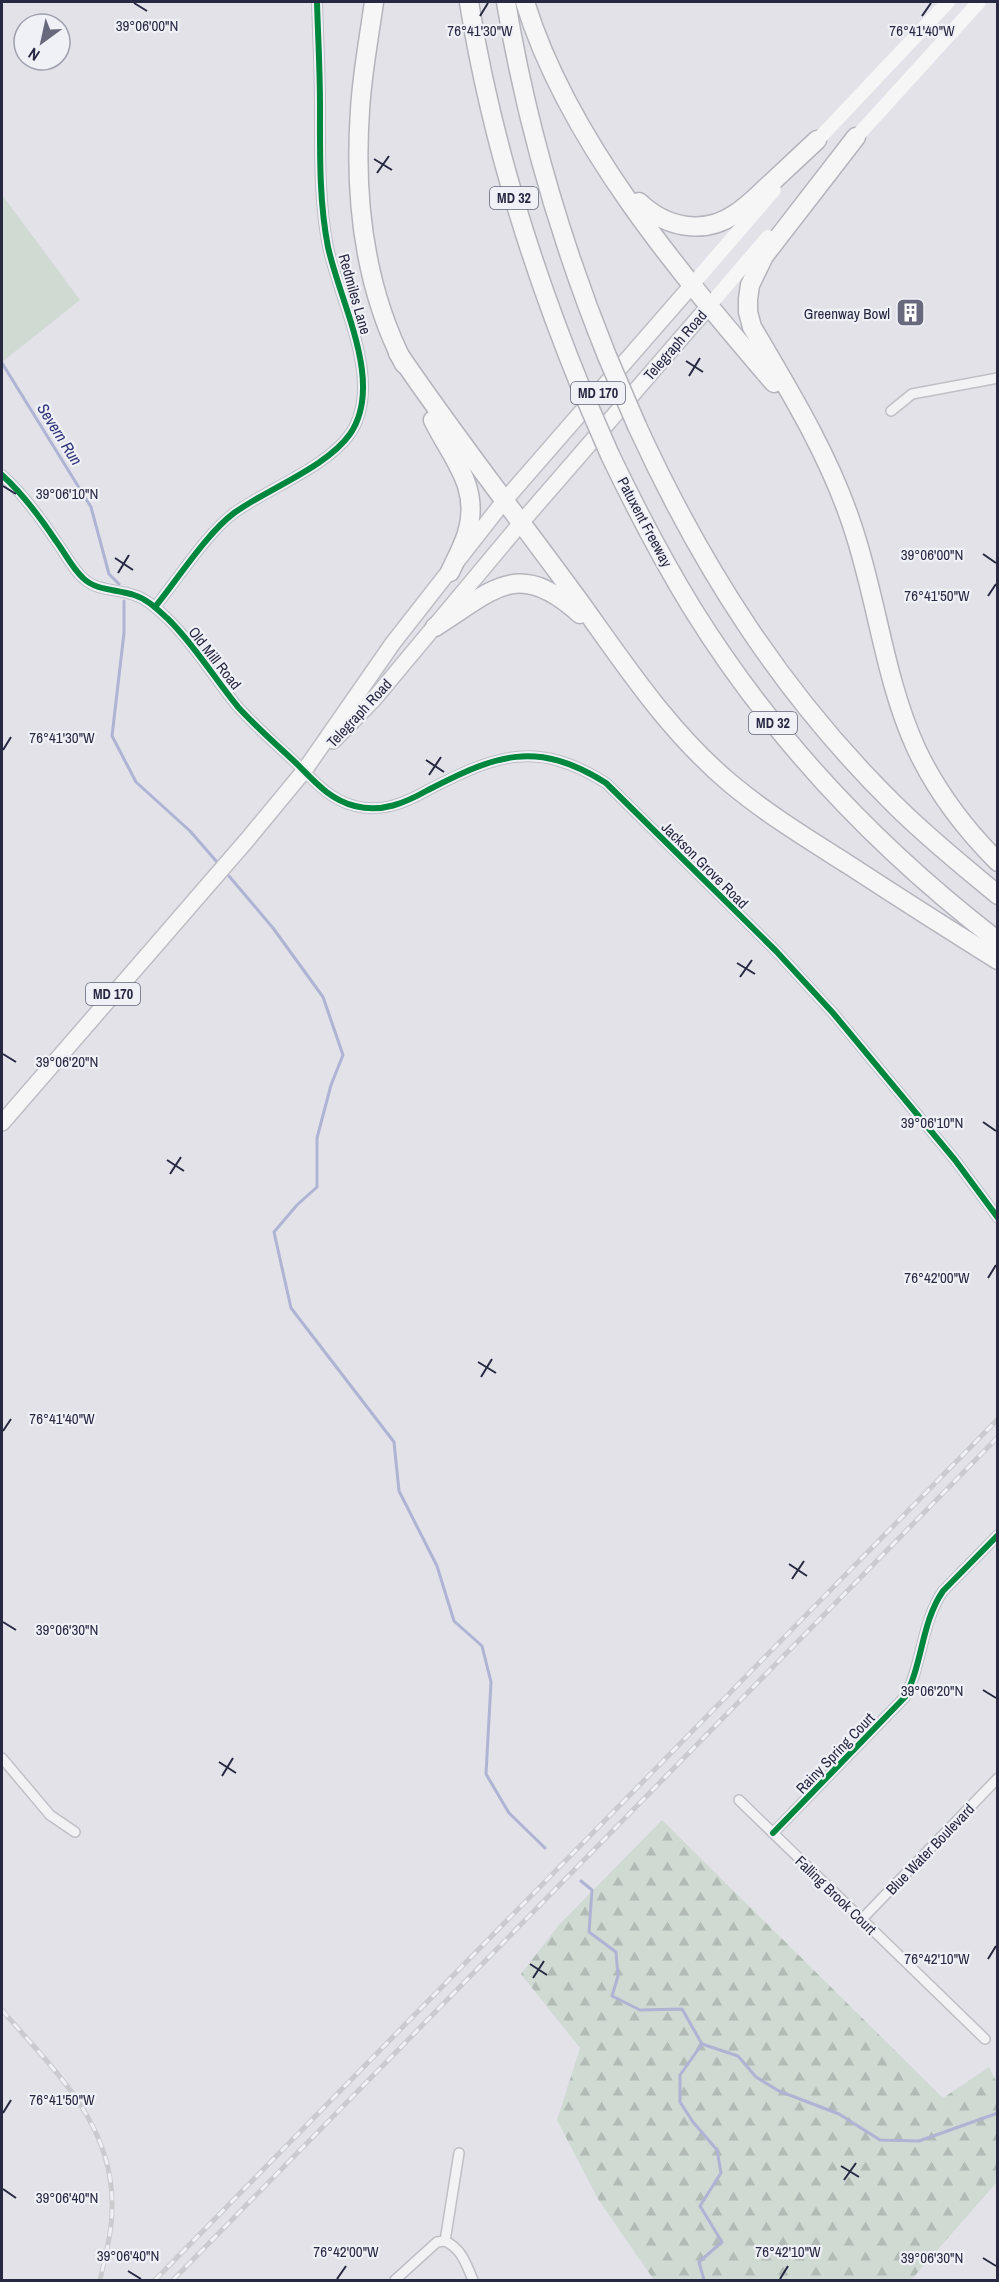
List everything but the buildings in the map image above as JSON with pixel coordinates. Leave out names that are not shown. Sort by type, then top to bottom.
[{"type":"highway","points":[[374,2],[360,108],[358,180],[369,263],[386,325],[398,353],[470,490],[471,520],[467,536],[450,572]]},
{"type":"highway","name":"Patuxent Freeway","points":[[469,2],[487,93],[508,178],[548,304],[610,456],[641,518],[692,609],[730,666],[771,721],[822,781],[871,833],[926,883],[998,941]]},
{"type":"highway","name":"MD 32","points":[[506,2],[540,156],[565,239],[607,356],[666,489],[720,587],[758,643],[800,698],[848,756],[895,805],[998,896]]},
{"type":"highway","points":[[525,2],[544,52],[562,90],[609,170],[692,285],[778,387],[808,427]]},
{"type":"highway","points":[[856,136],[764,256],[750,285],[748,312],[752,327],[831,469],[854,528],[892,677],[916,747],[931,776],[964,825],[998,862]]},
{"type":"highway","points":[[609,170],[642,205],[659,218],[679,225],[702,227],[720,223],[734,215],[817,140]]},
{"type":"highway","points":[[398,353],[451,430],[578,599],[601,634],[654,705],[680,734],[730,783],[775,818],[998,960]]},
{"type":"highway","points":[[435,627],[489,591],[511,584],[525,583],[555,594],[601,634]]},
{"type":"main road","name":"Telegraph Road","points":[[304,771],[393,643],[504,501],[817,140],[948,2]]},
{"type":"main road","name":"Telegraph Road","points":[[2,1123],[304,771],[374,699],[520,524],[856,136],[979,2]]},
{"type":"street","name":"Redmiles Lane","points":[[155,607],[216,529],[233,514],[340,446],[354,428],[363,404],[364,378],[328,245],[323,207],[316,2]]},
{"type":"street","points":[[891,411],[912,394],[998,378]]},
{"type":"street","name":"Old Mill Road","points":[[2,475],[35,510],[85,580],[101,587],[134,595],[155,607],[183,635],[238,706],[304,771]]},
{"type":"street","name":"Jackson Grove Road","points":[[304,771],[320,787],[340,801],[369,808],[386,808],[402,803],[464,771],[505,758],[532,756],[553,758],[581,769],[606,783],[776,951],[833,1013],[955,1160],[998,1218]]},
{"type":"street","name":"Rainy Spring Court","points":[[773,1833],[905,1697],[911,1686],[927,1622],[936,1601],[998,1535]]},
{"type":"street","points":[[2,1758],[50,1815],[75,1832]]},
{"type":"street","name":"Blue Water Boulevard","points":[[862,1919],[998,1778]]},
{"type":"street","name":"Falling Brook Court","points":[[739,1800],[985,2039]]},
{"type":"street","points":[[445,2241],[459,2153]]},
{"type":"street","points":[[395,2280],[437,2242],[445,2241],[460,2252],[473,2280]]},
{"type":"green space","points":[[2,195],[80,300],[2,362]]},
{"type":"green space","points":[[662,1820],[943,2098],[989,2067],[997,2083],[997,2182],[911,2280],[654,2280],[598,2199],[557,2120],[580,2048],[521,1974],[559,1925]]},
{"type":"waterway","name":"Severn Run","points":[[2,363],[91,507],[109,574],[119,584]]},
{"type":"waterway","points":[[124,601],[124,633],[112,736],[136,782],[190,831],[217,862]]},
{"type":"waterway","points":[[229,876],[273,928],[323,997],[343,1055],[331,1085],[317,1138],[317,1187],[297,1205],[274,1232],[291,1308],[394,1442],[399,1491],[437,1566],[454,1621],[482,1646],[491,1682],[486,1774],[509,1813],[545,1848]]},
{"type":"waterway","points":[[581,1881],[592,1890],[589,1932],[616,1952],[618,1976],[612,1996],[640,2010],[682,2009],[702,2044],[738,2056],[756,2077],[779,2091],[839,2114],[880,2140],[919,2141],[998,2113]]},
{"type":"waterway","points":[[702,2044],[680,2075],[680,2102],[693,2122],[717,2150],[721,2173],[700,2206],[722,2242],[699,2262],[704,2280]]},
{"type":"railway","points":[[155,2280],[998,1419]]},
{"type":"railway","points":[[173,2280],[998,1437]]},
{"type":"railway","points":[[2,2010],[77,2100],[92,2124],[103,2150],[110,2178],[112,2217],[100,2280]]},
{"type":"cycle path","points":[[155,607],[213,532],[234,513],[327,457],[350,434],[360,414],[363,391],[362,367],[357,342],[328,247],[323,212],[317,2]]},
{"type":"cycle path","points":[[2,475],[31,506],[83,578],[100,588],[139,597],[159,611],[177,628],[245,714],[330,795],[346,803],[365,808],[393,806],[475,768],[516,757],[537,757],[558,761],[581,769],[606,783],[776,951],[833,1013],[955,1160],[998,1218]]},
{"type":"cycle path","points":[[773,1833],[905,1697],[936,1603],[943,1591],[998,1535]]},
{"type":"place","name":"Greenway Bowl","points":[[911,313]]}]
